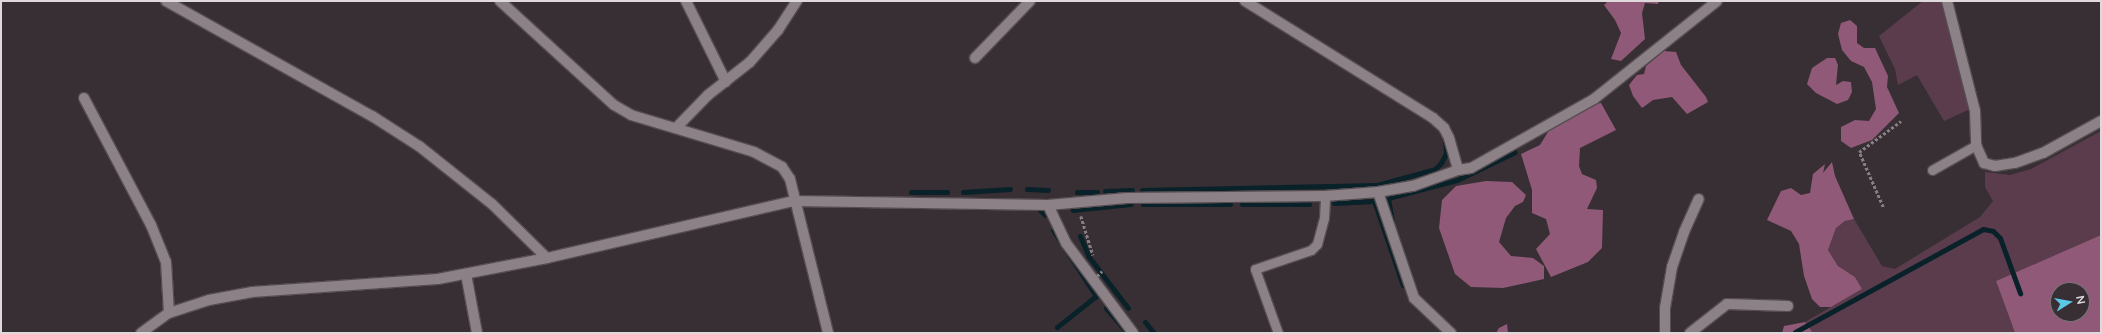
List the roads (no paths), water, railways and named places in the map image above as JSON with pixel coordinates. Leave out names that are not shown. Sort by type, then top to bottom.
[{"type":"street","points":[[166,1],[372,116],[420,146],[492,204],[547,258]]},
{"type":"street","points":[[500,1],[614,105],[631,115],[769,158],[782,167],[790,179],[794,201],[828,333]]},
{"type":"street","points":[[686,1],[726,82]]},
{"type":"street","points":[[676,128],[755,57],[778,30],[797,1]]},
{"type":"street","points":[[975,58],[1030,1]]},
{"type":"street","points":[[141,333],[169,313],[209,300],[252,292],[438,279],[547,258],[794,201],[1048,205],[1127,198],[1325,196],[1378,192],[1413,186],[1458,170],[1471,168],[1594,99],[1717,1]]},
{"type":"street","points":[[1947,1],[1975,111],[1976,145],[1984,163],[1995,166],[2015,163],[2043,153],[2101,121]]},
{"type":"street","points":[[1247,2],[1433,118],[1444,128],[1449,138],[1458,170]]},
{"type":"street","points":[[84,98],[151,226],[166,262],[169,313]]},
{"type":"street","points":[[1378,192],[1414,298],[1451,333]]},
{"type":"street","points":[[1665,333],[1666,308],[1672,268],[1684,232],[1699,199]]},
{"type":"street","points":[[1048,205],[1066,243],[1133,333]]},
{"type":"street","points":[[466,274],[477,333]]},
{"type":"street","points":[[1690,333],[1727,304],[1788,306]]},
{"type":"lane","points":[[1932,170],[1976,145]]},
{"type":"lane","points":[[1278,333],[1255,269],[1311,250],[1317,244],[1324,218],[1325,196]]},
{"type":"waterway","points":[[1142,190],[1377,185],[1435,169],[1441,163],[1446,153],[1445,139]]},
{"type":"waterway","points":[[1392,221],[1388,198],[1457,180],[1515,152]]},
{"type":"waterway","points":[[963,192],[1010,189]]},
{"type":"waterway","points":[[1027,189],[1048,190]]},
{"type":"waterway","points":[[1105,191],[1132,190]]},
{"type":"waterway","points":[[911,192],[947,192]]},
{"type":"waterway","points":[[1077,192],[1097,192]]},
{"type":"waterway","points":[[1334,203],[1374,201],[1403,285]]},
{"type":"waterway","points":[[1073,210],[1131,204]]},
{"type":"waterway","points":[[1143,204],[1230,204]]},
{"type":"waterway","points":[[1242,204],[1309,204]]},
{"type":"waterway","points":[[1037,207],[1045,215]]},
{"type":"waterway","points":[[1795,332],[1983,229],[1993,231],[2000,238],[2020,293]]},
{"type":"waterway","points":[[1053,230],[1096,296],[1057,327]]},
{"type":"waterway","points":[[1080,236],[1089,257],[1128,308]]},
{"type":"waterway","points":[[1106,308],[1125,330]]},
{"type":"waterway","points":[[1145,322],[1154,333]]}]
